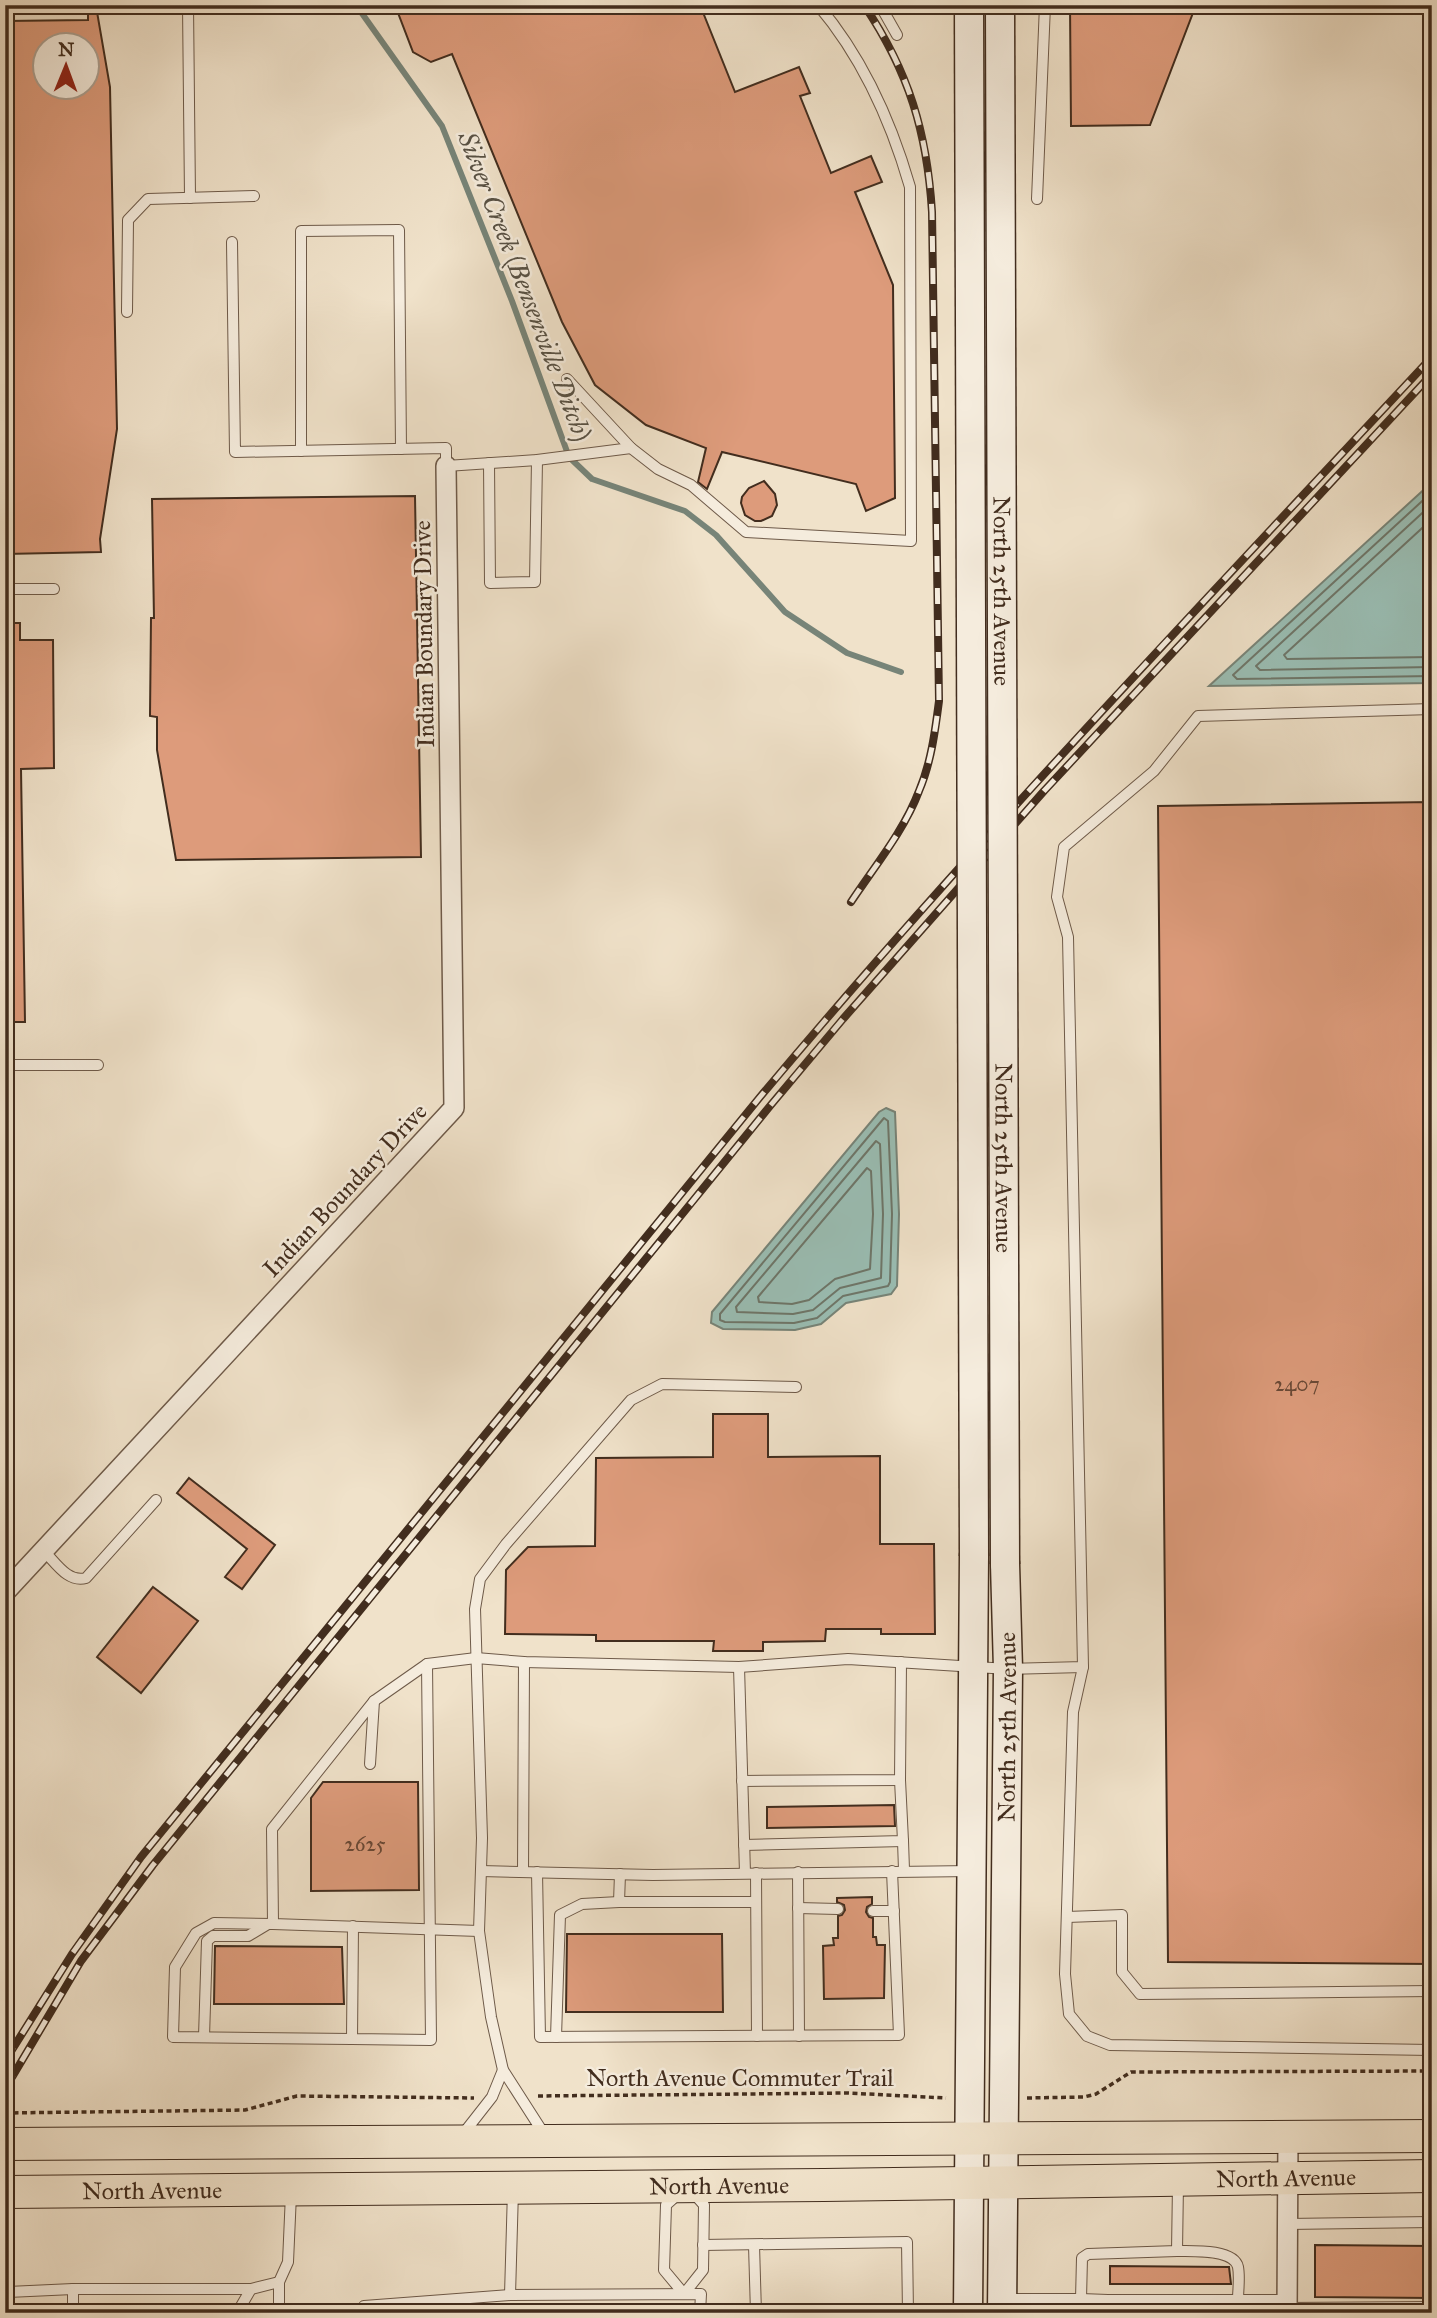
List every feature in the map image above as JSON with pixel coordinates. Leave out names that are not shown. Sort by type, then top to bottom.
[{"type":"main road","name":"North 25th Avenue","points":[[968,2313],[974,1666],[969,5]]},
{"type":"main road","name":"North 25th Avenue","points":[[1000,5],[1008,1669],[1002,2306]]},
{"type":"main road","name":"North Avenue","points":[[5,2144],[1432,2136]]},
{"type":"main road","points":[[512,2140],[513,2188]]},
{"type":"main road","points":[[686,2140],[687,2186]]},
{"type":"main road","name":"North Avenue","points":[[5,2192],[1432,2176]]},
{"type":"street","name":"Indian Boundary Drive","points":[[5,1592],[454,1108],[446,466]]},
{"type":"street","points":[[1287,2307],[1288,2137]]},
{"type":"lane","points":[[188,5],[190,198]]},
{"type":"lane","points":[[567,379],[631,448],[658,469],[691,485],[746,532],[911,541],[911,187],[899,147],[878,100],[853,52],[818,5]]},
{"type":"lane","points":[[880,5],[897,35]]},
{"type":"lane","points":[[1037,199],[1045,5]]},
{"type":"lane","points":[[127,312],[128,220],[148,199],[254,196]]},
{"type":"lane","points":[[301,450],[301,231],[399,230],[401,449]]},
{"type":"lane","points":[[232,242],[235,452],[446,448],[446,466],[537,460],[631,448]]},
{"type":"lane","points":[[489,463],[490,583],[535,582],[537,460]]},
{"type":"lane","points":[[5,589],[54,589]]},
{"type":"lane","points":[[1432,709],[1198,716],[1154,771],[1064,846],[1057,897],[1068,937],[1083,1667],[1073,1712],[1065,1974],[1069,2014],[1087,2036],[1110,2045],[1432,2050]]},
{"type":"lane","points":[[5,1065],[97,1065]]},
{"type":"lane","points":[[548,2140],[503,2070],[491,2017],[479,1931],[481,1871],[475,1609],[480,1579],[506,1544],[631,1400],[662,1384],[796,1387]]},
{"type":"lane","points":[[44,1551],[70,1577],[78,1580],[86,1578],[156,1500]]},
{"type":"lane","points":[[271,1924],[272,1829],[374,1701],[427,1664],[476,1658],[524,1662],[739,1667],[848,1659],[1008,1669],[1083,1667]]},
{"type":"lane","points":[[523,1872],[524,1662]]},
{"type":"lane","points":[[901,1662],[900,1780],[904,1870]]},
{"type":"lane","points":[[427,1664],[431,1929],[431,2040],[173,2037],[175,1967],[197,1933],[214,1923],[353,1926],[431,1929],[479,1931]]},
{"type":"lane","points":[[739,1667],[745,1873]]},
{"type":"lane","points":[[370,1764],[374,1701]]},
{"type":"lane","points":[[742,1781],[900,1780]]},
{"type":"lane","points":[[744,1844],[903,1841]]},
{"type":"lane","points":[[481,1871],[620,1874],[971,1871]]},
{"type":"lane","points":[[537,1872],[540,2037],[556,2037],[899,2035],[892,1871]]},
{"type":"lane","points":[[798,1872],[799,2036]]},
{"type":"lane","points":[[756,1873],[757,2036]]},
{"type":"lane","points":[[618,1902],[620,1874]]},
{"type":"lane","points":[[556,2037],[560,1915],[582,1904],[756,1902]]},
{"type":"lane","points":[[798,1908],[838,1909]]},
{"type":"lane","points":[[873,1911],[894,1911]]},
{"type":"lane","points":[[1067,1917],[1122,1915],[1122,1972],[1140,1994],[1432,1992]]},
{"type":"lane","points":[[204,2037],[207,1941],[213,1936],[248,1936],[271,1924]]},
{"type":"lane","points":[[352,2039],[353,1926]]},
{"type":"lane","points":[[459,2140],[492,2098],[503,2070]]},
{"type":"lane","points":[[1178,2180],[1178,2251]]},
{"type":"lane","points":[[687,2186],[704,2206],[704,2245],[703,2270],[684,2294],[664,2270],[666,2205],[687,2186]]},
{"type":"lane","points":[[510,2295],[513,2188]]},
{"type":"lane","points":[[279,2313],[279,2282],[288,2262],[291,2190]]},
{"type":"lane","points":[[1287,2224],[1432,2222]]},
{"type":"lane","points":[[704,2245],[907,2242],[908,2313]]},
{"type":"lane","points":[[754,2245],[756,2313]]},
{"type":"lane","points":[[1081,2299],[1082,2259],[1088,2254],[1178,2251],[1226,2254],[1234,2259],[1238,2267],[1238,2300]]},
{"type":"lane","points":[[7,2313],[8,2292],[73,2289],[251,2289],[279,2282]]},
{"type":"lane","points":[[73,2289],[73,2313]]},
{"type":"lane","points":[[237,2313],[251,2289]]},
{"type":"lane","points":[[364,2313],[365,2305],[510,2295],[701,2294],[701,2313]]},
{"type":"lane","points":[[1002,2306],[1081,2299],[1238,2300],[1287,2307],[1432,2307]]},
{"type":"lane","points":[[1108,2300],[1108,2313]]},
{"type":"path","points":[[1045,2098],[1096,2094],[1131,2072],[1432,2071]]},
{"type":"path","name":"North Avenue Commuter Trail","points":[[545,2095],[848,2093],[934,2098]]},
{"type":"path","points":[[5,2113],[245,2110],[297,2096],[476,2098]]},
{"type":"water","points":[[1430,484],[1432,683],[1209,686]]},
{"type":"water","points":[[886,1108],[895,1112],[899,1214],[897,1286],[891,1294],[846,1303],[821,1324],[795,1330],[723,1329],[711,1323],[712,1312],[879,1112]]},
{"type":"building","points":[[395,5],[700,5],[735,92],[799,67],[810,93],[800,96],[831,173],[871,156],[882,182],[855,192],[893,285],[895,498],[866,511],[856,484],[722,452],[707,489],[698,482],[706,448],[646,425],[595,385],[562,322],[452,54],[431,62],[413,52]]},
{"type":"building","points":[[1070,5],[1196,5],[1150,125],[1071,126]]},
{"type":"building","points":[[88,6],[96,6],[100,32],[32,32],[32,102],[102,102],[102,41],[110,87],[117,429],[100,539],[101,552],[5,554],[5,21],[88,20]]},
{"type":"building","points":[[764,481],[775,494],[777,505],[772,516],[755,521],[745,515],[742,497],[749,488]]},
{"type":"building","points":[[415,496],[421,857],[176,860],[157,750],[157,717],[150,716],[151,618],[154,618],[152,499]]},
{"type":"building","points":[[5,623],[20,623],[20,640],[53,640],[54,768],[21,769],[25,1022],[5,1022]]},
{"type":"building","points":[[1432,802],[1432,1964],[1168,1962],[1158,806]]},
{"type":"building","points":[[713,1414],[768,1414],[768,1457],[880,1456],[880,1544],[934,1544],[935,1634],[881,1634],[881,1629],[826,1629],[825,1641],[763,1642],[763,1651],[713,1651],[714,1641],[596,1641],[596,1635],[505,1634],[506,1570],[528,1547],[595,1546],[596,1458],[713,1457]]},
{"type":"building","points":[[189,1478],[275,1545],[242,1589],[225,1577],[247,1549],[177,1493]]},
{"type":"building","points":[[153,1587],[198,1621],[141,1693],[97,1657]]},
{"type":"building","points":[[323,1782],[418,1782],[419,1890],[311,1891],[311,1798]]},
{"type":"building","points":[[894,1805],[895,1826],[767,1828],[767,1807]]},
{"type":"building","points":[[872,1897],[872,1904],[867,1907],[866,1912],[873,1918],[873,1937],[876,1937],[877,1945],[885,1945],[884,1998],[824,1999],[823,1946],[834,1945],[833,1938],[838,1938],[838,1916],[845,1910],[844,1905],[837,1902],[837,1898]]},
{"type":"building","points":[[567,1934],[722,1934],[723,2012],[566,2012]]},
{"type":"building","points":[[215,1946],[342,1947],[344,2004],[214,2004]]},
{"type":"building","points":[[1315,2245],[1432,2246],[1432,2298],[1315,2297]]},
{"type":"building","points":[[1110,2266],[1229,2267],[1231,2284],[1110,2284]]},
{"type":"waterway","name":"Silver Creek (Bensenville Ditch)","points":[[356,5],[442,126],[512,301],[569,457],[592,479],[685,511],[716,535],[785,612],[847,653],[901,672]]},
{"type":"railway","points":[[851,902],[913,806],[930,758],[939,701],[932,212],[926,155],[904,79],[893,54],[864,5]]},
{"type":"railway","points":[[5,2061],[72,1954],[141,1857],[760,1097],[1007,815],[1432,357]]},
{"type":"railway","points":[[5,2089],[81,1961],[153,1865],[770,1106],[1044,791],[1432,374]]}]
